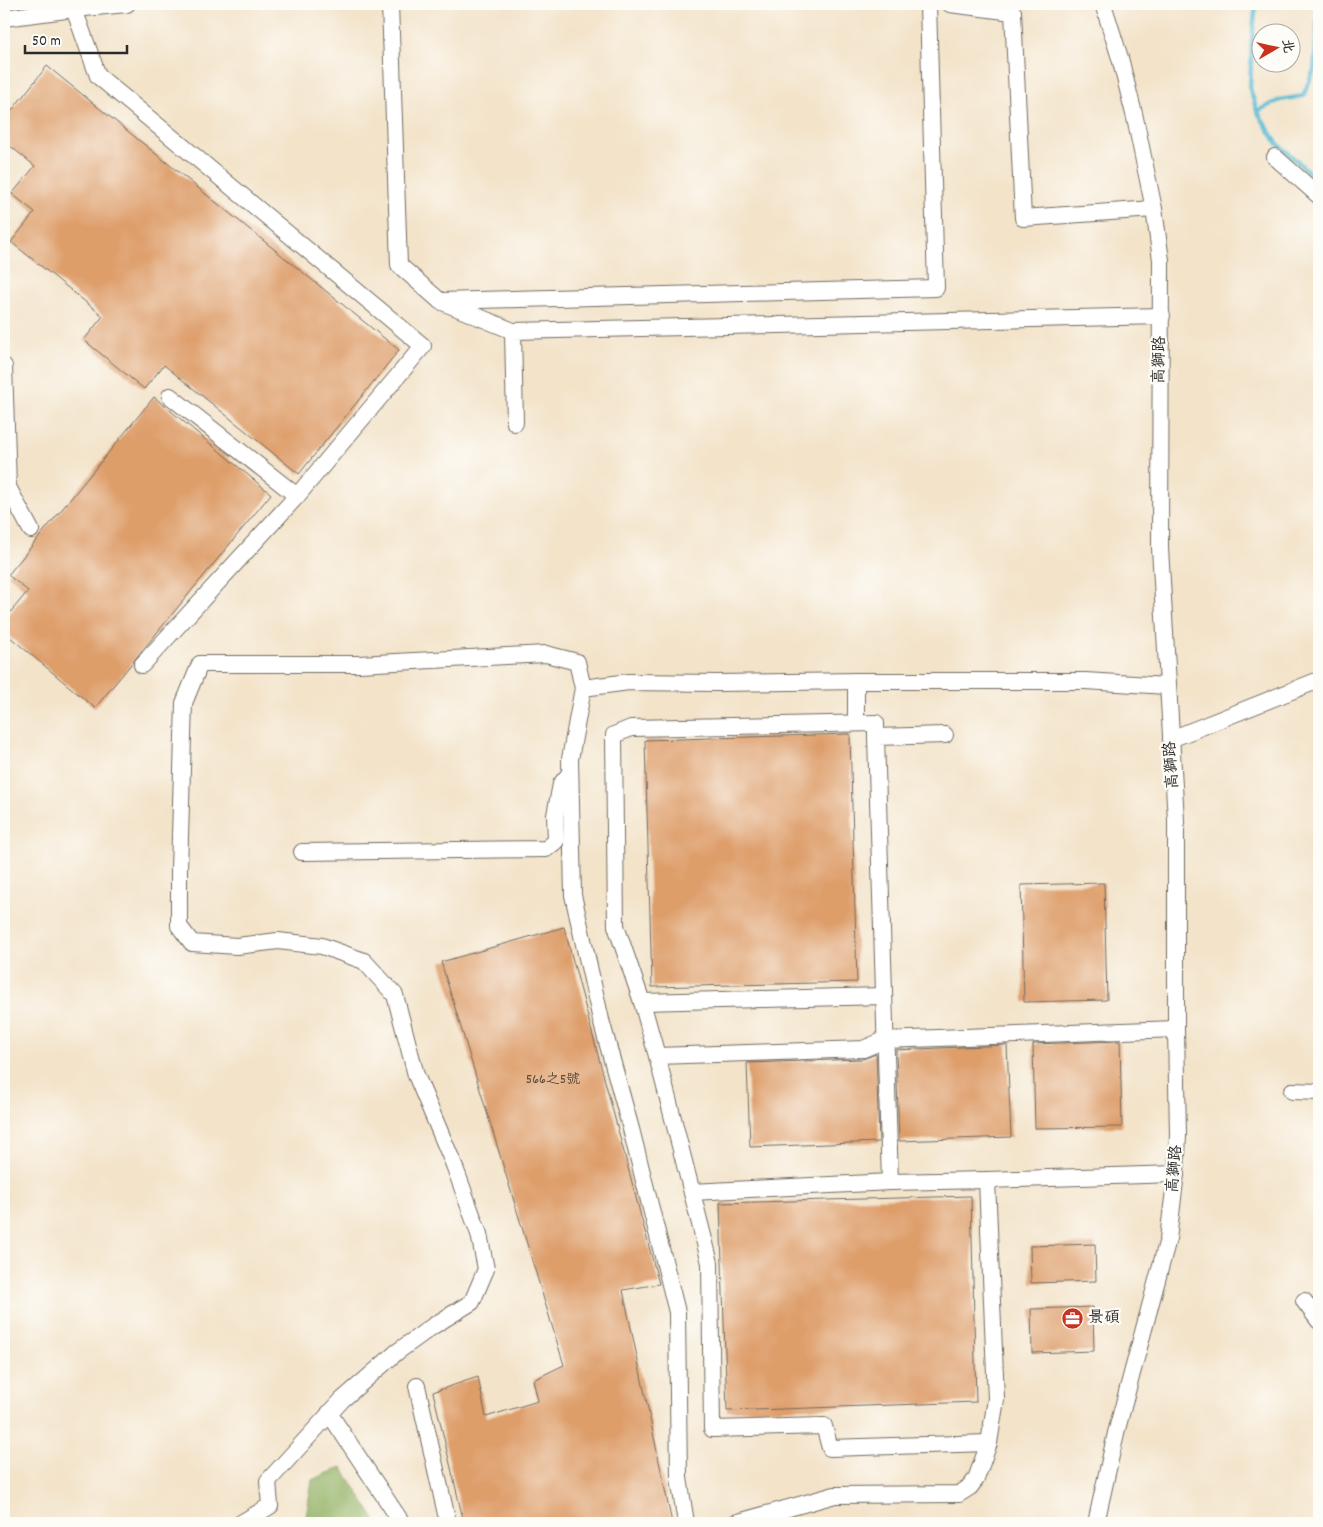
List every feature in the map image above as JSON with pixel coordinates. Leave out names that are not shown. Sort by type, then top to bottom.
[{"type":"street","points":[[4,18],[74,8],[127,4]]},
{"type":"street","points":[[390,4],[399,265],[440,301],[513,331],[1162,316]]},
{"type":"street","points":[[440,301],[936,288],[928,4]]},
{"type":"street","points":[[950,4],[1013,12],[1023,218],[1154,209]]},
{"type":"street","name":"高獅路","points":[[1096,1523],[1116,1433],[1168,1240],[1176,1174],[1178,1135],[1176,820],[1160,548],[1161,260],[1154,209],[1131,101],[1103,4]]},
{"type":"street","points":[[74,8],[98,76],[423,346],[297,496],[142,665]]},
{"type":"street","points":[[1275,157],[1319,196]]},
{"type":"street","points":[[513,331],[516,423]]},
{"type":"street","points":[[4,366],[8,487],[31,530]]},
{"type":"street","points":[[170,396],[297,496]]},
{"type":"street","points":[[241,1523],[270,1506],[268,1480],[329,1413],[397,1352],[432,1326],[472,1302],[486,1269],[479,1234],[454,1165],[416,1075],[394,995],[364,961],[322,946],[278,942],[237,946],[192,942],[178,926],[184,703],[200,664],[359,664],[546,654],[577,662],[583,688],[570,759],[573,895],[601,1020],[631,1129],[677,1312],[679,1478],[686,1523]]},
{"type":"street","points":[[1171,739],[1319,680]]},
{"type":"street","points":[[583,688],[629,682],[856,681],[1085,681],[1167,686]]},
{"type":"street","points":[[856,681],[856,723]]},
{"type":"street","points":[[890,1182],[876,723],[631,728],[614,734],[616,926],[642,1002],[710,1263],[712,1429],[824,1426],[830,1448],[989,1443]]},
{"type":"street","points":[[876,737],[945,735]]},
{"type":"street","points":[[302,852],[546,849],[556,840],[555,815],[560,784],[570,773]]},
{"type":"street","points":[[642,1002],[884,996]]},
{"type":"street","points":[[657,1056],[863,1049],[885,1040],[1176,1029]]},
{"type":"street","points":[[1292,1092],[1319,1092]]},
{"type":"street","points":[[692,1192],[890,1182],[1176,1174]]},
{"type":"street","points":[[735,1523],[836,1495],[959,1494],[970,1487],[976,1479],[989,1443],[996,1399],[987,1180]]},
{"type":"street","points":[[1304,1301],[1319,1321]]},
{"type":"street","points":[[417,1386],[448,1523]]},
{"type":"street","points":[[329,1413],[402,1523]]},
{"type":"green space","points":[[342,1467],[377,1523],[305,1523],[312,1480]]},
{"type":"building","points":[[47,66],[399,350],[299,474],[164,365],[144,389],[84,340],[103,316],[11,242],[35,212],[12,194],[35,166],[4,141],[4,120]]},
{"type":"building","points":[[154,397],[271,494],[95,708],[4,632],[4,620],[28,591],[8,575]]},
{"type":"building","points":[[850,734],[857,982],[652,987],[645,740]]},
{"type":"building","points":[[1104,883],[1107,1000],[1024,1002],[1021,885]]},
{"type":"building","points":[[564,927],[659,1284],[623,1290],[672,1523],[464,1523],[433,1392],[478,1377],[486,1417],[538,1401],[533,1380],[564,1365],[441,962]]},
{"type":"building","points":[[1120,1041],[1122,1127],[1035,1128],[1033,1044]]},
{"type":"building","points":[[1007,1045],[1011,1137],[899,1141],[896,1050]]},
{"type":"building","points":[[876,1054],[879,1142],[750,1147],[747,1063],[863,1059]]},
{"type":"building","points":[[971,1196],[976,1402],[727,1411],[720,1203]]},
{"type":"building","points":[[1095,1244],[1096,1281],[1031,1283],[1030,1246]]},
{"type":"building","points":[[1093,1307],[1094,1351],[1032,1353],[1031,1309]]},
{"type":"waterway","points":[[1256,4],[1252,39],[1250,89],[1257,111],[1277,143],[1319,181]]},
{"type":"waterway","points":[[1257,111],[1280,100],[1303,96],[1314,70],[1319,4]]},
{"type":"place","name":"景碩","points":[[1072,1318]]}]
